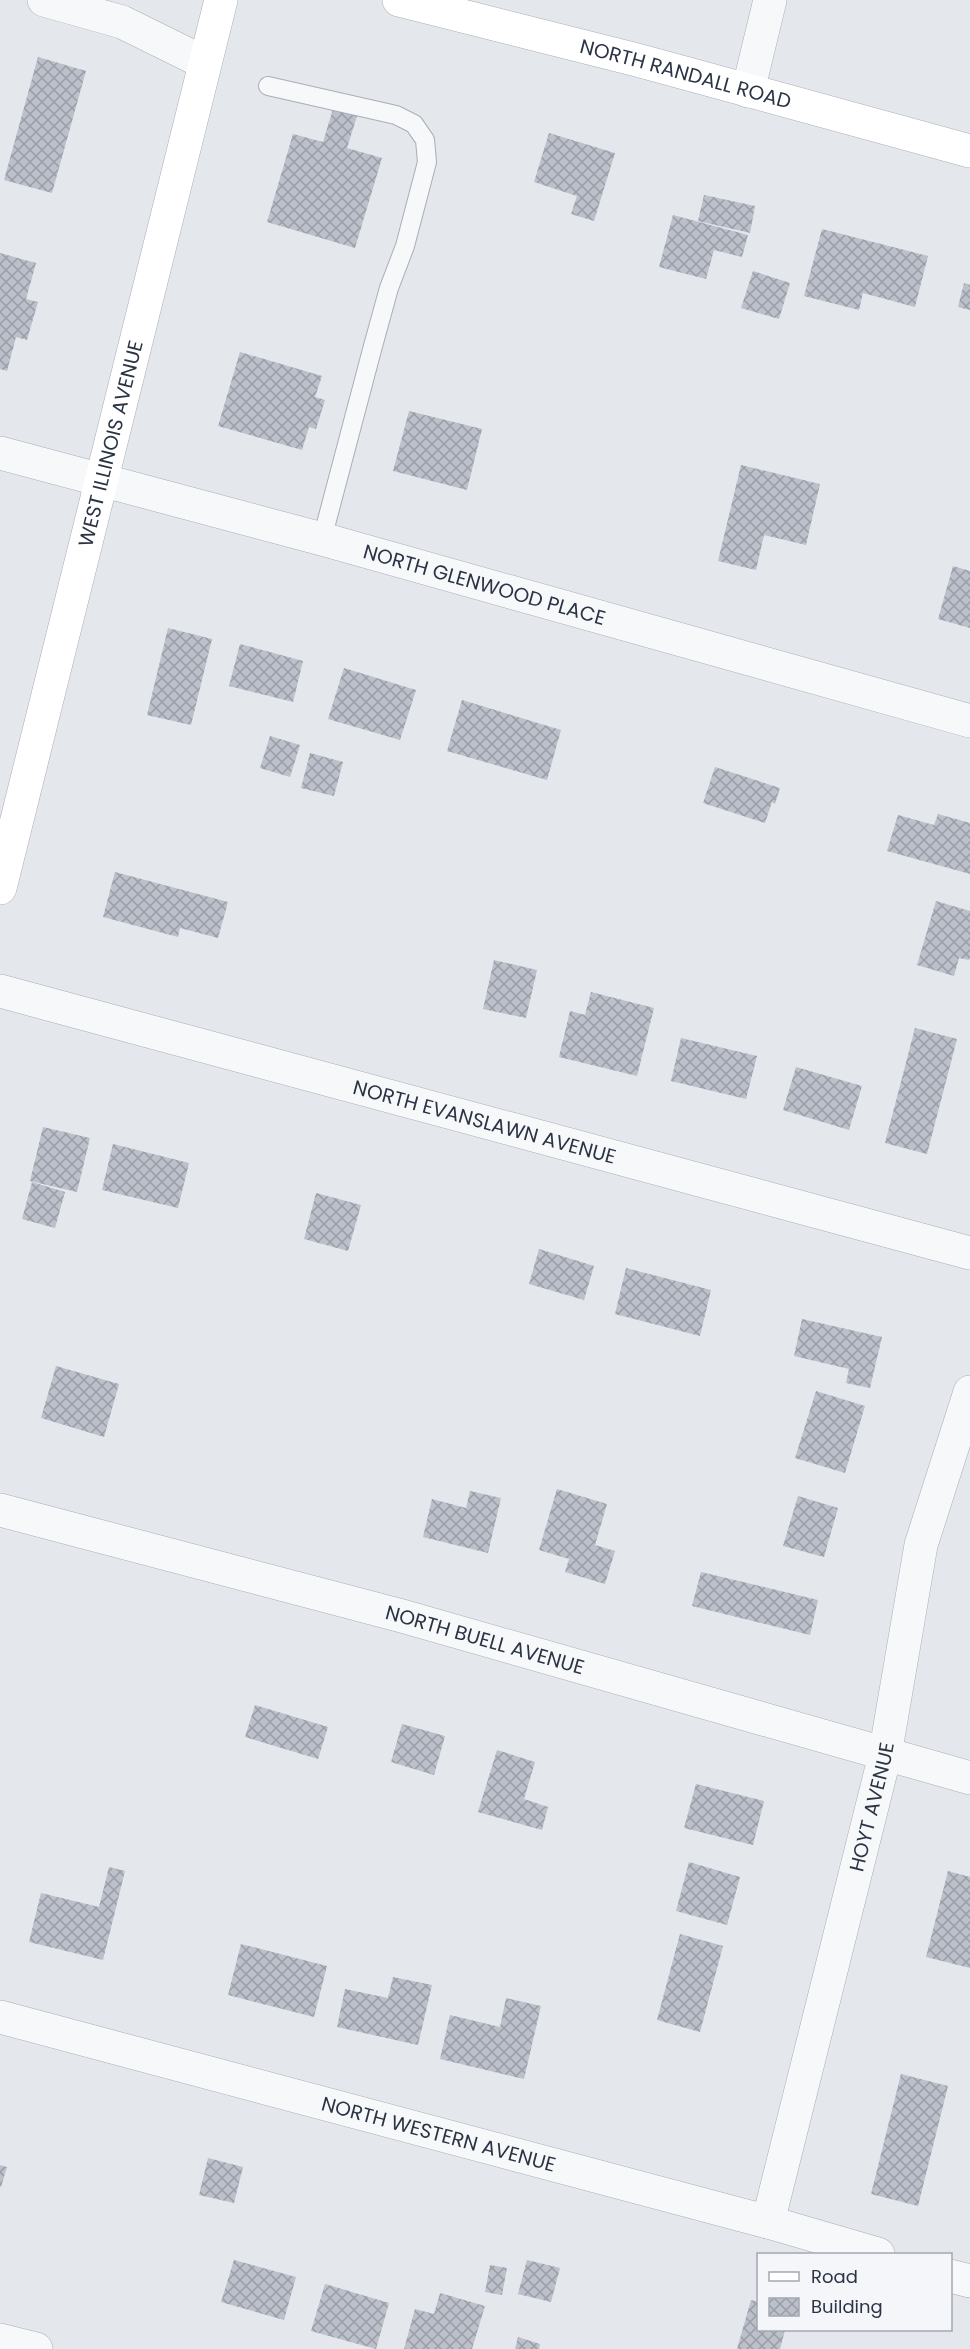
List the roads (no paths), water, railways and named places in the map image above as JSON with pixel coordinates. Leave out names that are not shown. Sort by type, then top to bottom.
[{"type":"street","points":[[44,0],[122,22],[205,63]]},
{"type":"street","name":"WEST ILLINOIS AVENUE","points":[[0,888],[221,0]]},
{"type":"street","name":"NORTH RANDALL ROAD","points":[[399,0],[637,60],[970,151]]},
{"type":"street","points":[[747,91],[770,0]]},
{"type":"street","name":"NORTH GLENWOOD PLACE","points":[[0,453],[322,538],[970,721]]},
{"type":"street","name":"NORTH EVANSLAWN AVENUE","points":[[0,991],[970,1252]]},
{"type":"street","name":"HOYT AVENUE","points":[[768,2222],[885,1755],[921,1545],[970,1392]]},
{"type":"street","name":"NORTH BUELL AVENUE","points":[[0,1510],[402,1616],[970,1778]]},
{"type":"street","name":"NORTH WESTERN AVENUE","points":[[0,2017],[768,2222],[875,2253]]},
{"type":"street","points":[[952,2276],[970,2281]]},
{"type":"street","points":[[0,2340],[36,2349]]},
{"type":"lane","points":[[268,86],[396,115],[414,124],[425,141],[427,162],[405,246],[389,288],[322,538]]}]
